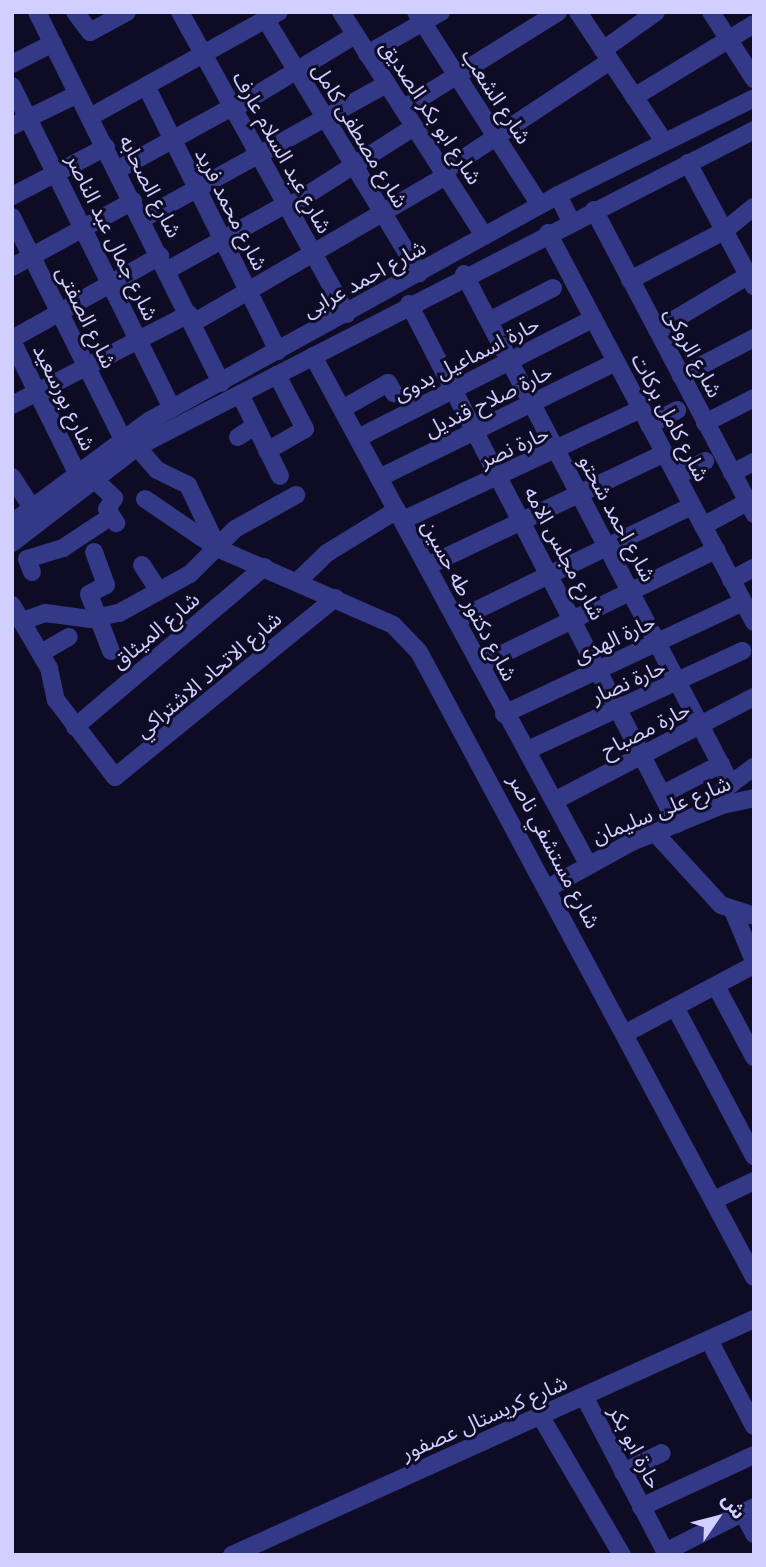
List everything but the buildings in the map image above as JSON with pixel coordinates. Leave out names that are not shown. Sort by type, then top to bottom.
[{"type":"street","name":"شارع الصحابه","points":[[37,12],[164,263],[221,383]]},
{"type":"street","points":[[75,12],[90,32],[127,12]]},
{"type":"street","name":"شارع عبد السلام عارف","points":[[180,12],[347,314]]},
{"type":"street","name":"شارع ابو بكر الصديق","points":[[341,12],[484,236]]},
{"type":"street","points":[[368,54],[420,18],[441,12]]},
{"type":"street","points":[[403,109],[558,12]]},
{"type":"street","points":[[578,12],[663,140]]},
{"type":"street","points":[[12,405],[138,340],[249,293],[316,257],[444,174],[607,55],[656,12]]},
{"type":"street","points":[[711,12],[754,79]]},
{"type":"street","points":[[90,117],[273,16]]},
{"type":"street","name":"شارع مصطفى كامل","points":[[273,16],[295,71],[322,119],[419,273]]},
{"type":"street","name":"شارع الشعب","points":[[420,18],[540,205]]},
{"type":"street","points":[[634,97],[754,24]]},
{"type":"street","points":[[117,170],[233,108],[355,35]]},
{"type":"street","points":[[12,64],[53,43]]},
{"type":"street","points":[[142,219],[387,84]]},
{"type":"street","name":"شارع جمال عبد الناصر","points":[[12,86],[20,122],[56,173],[172,409]]},
{"type":"street","name":"شارع محمد فريد","points":[[146,86],[278,352]]},
{"type":"street","points":[[20,122],[78,94]]},
{"type":"street","name":"شارع احمد عرابى","points":[[12,543],[96,481],[129,443],[172,409],[558,195],[663,140],[754,98]]},
{"type":"street","points":[[12,340],[110,284],[222,240],[287,206],[414,127]]},
{"type":"street","name":"شارع احمد عرابى","points":[[12,523],[77,473],[129,443],[240,394],[464,274],[754,130]]},
{"type":"street","points":[[12,196],[106,148]]},
{"type":"street","points":[[657,330],[752,278],[688,163]]},
{"type":"street","points":[[558,195],[571,222]]},
{"type":"street","points":[[12,267],[133,201]]},
{"type":"street","points":[[630,280],[724,231],[754,207]]},
{"type":"street","name":"شارع الروكى","points":[[594,210],[750,508]]},
{"type":"street","name":"شارع الصفتى","points":[[12,217],[86,367],[129,443],[157,470],[184,481],[206,532],[218,547]]},
{"type":"street","name":"شارع كامل بركات","points":[[548,233],[754,622]]},
{"type":"street","name":"شارع احمد شحتو","points":[[464,274],[731,784]]},
{"type":"street","points":[[489,321],[553,288]]},
{"type":"street","name":"شارع مجلس الامه","points":[[409,304],[645,754],[677,824]]},
{"type":"street","name":"حارة اسماعيل بدوى","points":[[358,438],[593,319]]},
{"type":"street","points":[[681,376],[753,339]]},
{"type":"street","name":"شارع بورسعيد","points":[[12,340],[77,473]]},
{"type":"street","name":"شارع دكتور طه حسين","points":[[313,356],[480,665],[504,715],[530,749],[588,864]]},
{"type":"street","name":"حارة صلاح قنديل","points":[[379,478],[533,405],[616,362]]},
{"type":"street","points":[[267,451],[305,430],[277,375]]},
{"type":"street","points":[[342,409],[388,383],[394,393]]},
{"type":"street","points":[[240,394],[279,476]]},
{"type":"street","points":[[705,423],[754,398]]},
{"type":"street","name":"حارة نصر","points":[[297,582],[327,553],[400,515],[645,417],[677,410]]},
{"type":"street","points":[[238,437],[255,426]]},
{"type":"street","points":[[427,566],[581,497],[665,453]]},
{"type":"street","points":[[677,476],[705,461]]},
{"type":"street","points":[[732,473],[754,462]]},
{"type":"street","points":[[12,477],[32,508]]},
{"type":"street","points":[[32,572],[26,561],[40,552],[63,548],[110,522],[107,509],[114,498],[96,481]]},
{"type":"street","points":[[22,621],[53,612],[96,619],[190,574],[218,547],[296,495]]},
{"type":"street","name":"شارع مستشفي ناصر","points":[[145,499],[218,547],[393,625],[419,652],[550,887],[754,1277]]},
{"type":"street","points":[[456,620],[609,550],[692,506]]},
{"type":"street","points":[[703,526],[750,508]]},
{"type":"street","points":[[28,533],[40,552]]},
{"type":"street","points":[[480,665],[633,594],[716,550]]},
{"type":"street","points":[[94,552],[106,584],[89,593],[96,619],[111,651]]},
{"type":"street","points":[[142,565],[158,590]]},
{"type":"street","name":"شارع الميثاق","points":[[75,727],[264,567]]},
{"type":"street","points":[[731,580],[754,568]]},
{"type":"street","name":"شارع الاتحاد الاشتراكي","points":[[75,727],[107,773],[123,775],[335,598]]},
{"type":"street","name":"حارة الهدى","points":[[504,715],[743,602]]},
{"type":"street","points":[[12,605],[41,653],[56,699],[75,727]]},
{"type":"street","points":[[41,653],[69,637]]},
{"type":"street","name":"حارة نصار","points":[[530,749],[622,710],[743,651]]},
{"type":"street","name":"حارة مصباح","points":[[556,800],[754,697]]},
{"type":"street","points":[[665,793],[721,764]]},
{"type":"street","points":[[712,809],[731,784],[754,767]]},
{"type":"street","name":"شارع على سليمان","points":[[550,887],[588,864],[655,833],[712,809],[754,798]]},
{"type":"street","points":[[626,1033],[754,963],[734,913],[655,833]]},
{"type":"street","points":[[734,913],[754,916]]},
{"type":"street","points":[[716,986],[754,1057]]},
{"type":"street","points":[[676,1007],[754,1156]]},
{"type":"street","points":[[714,1200],[754,1181]]},
{"type":"street","name":"شارع كريستال عصفور","points":[[232,1555],[754,1319]]},
{"type":"street","points":[[709,1340],[754,1426]]},
{"type":"street","name":"حارة ابو بكر","points":[[584,1398],[666,1553]]},
{"type":"street","points":[[541,1417],[622,1555]]},
{"type":"street","points":[[623,1472],[662,1453]]},
{"type":"street","points":[[641,1507],[754,1455]]},
{"type":"street","points":[[666,1553],[749,1510],[754,1534]]}]
